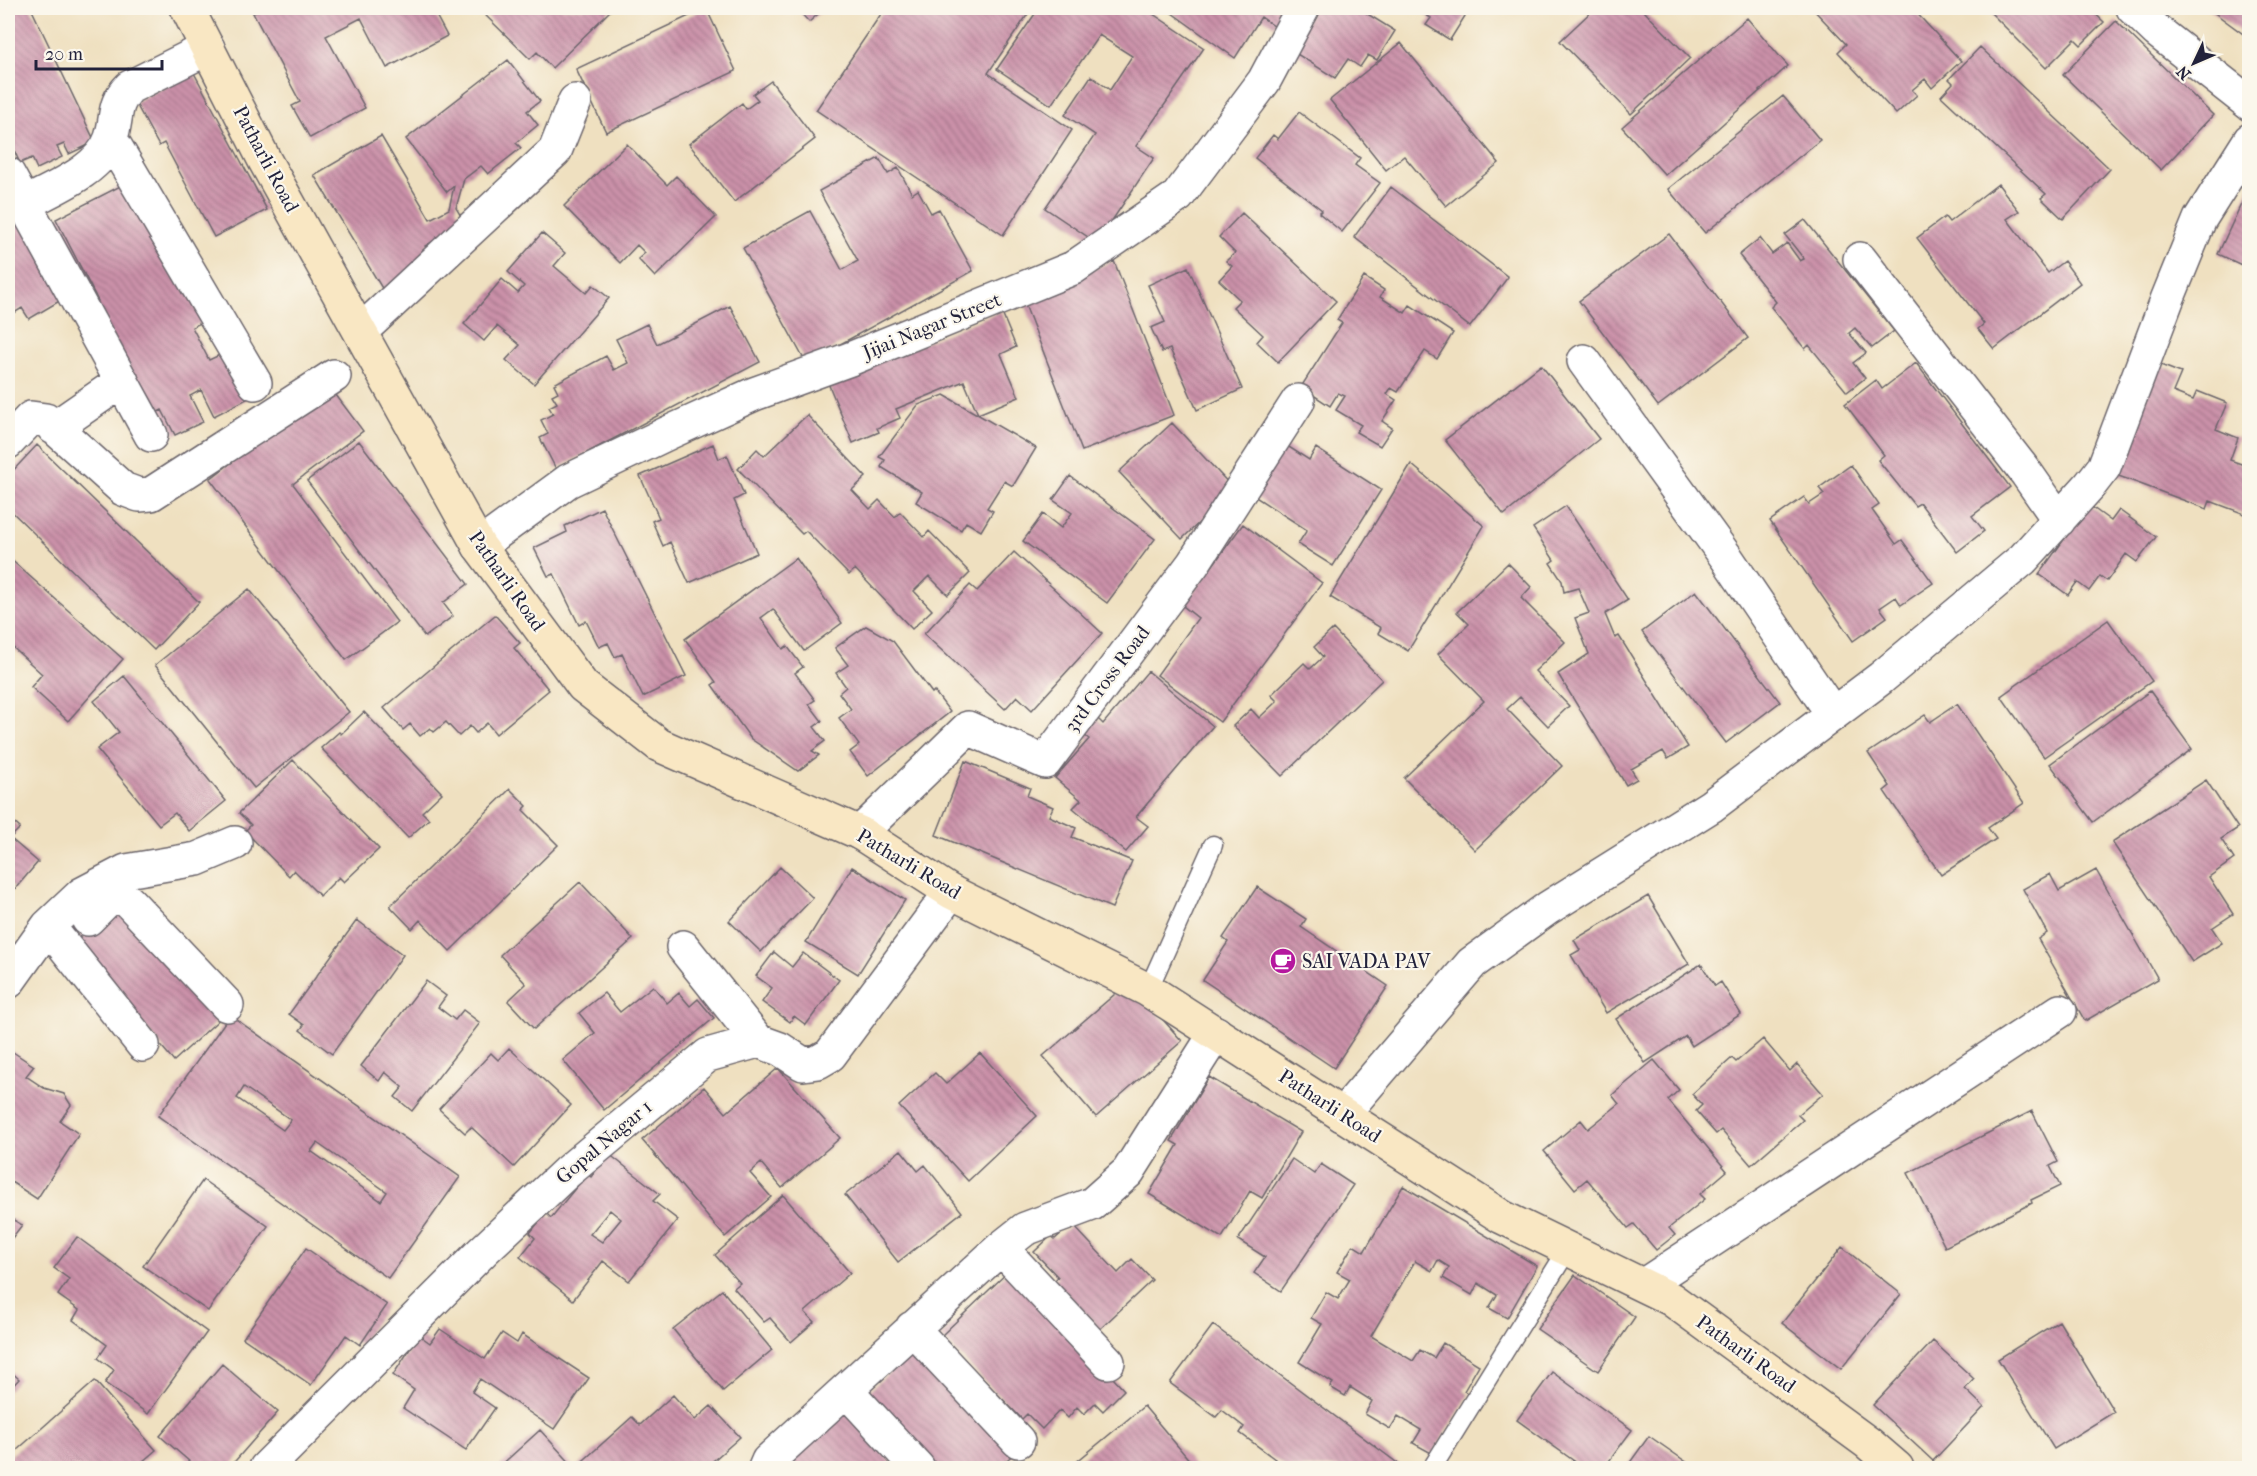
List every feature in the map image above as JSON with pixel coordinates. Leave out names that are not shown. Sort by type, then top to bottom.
[{"type":"street","name":"Patharli Road","points":[[187,8],[265,161],[479,546],[583,686],[659,745],[860,833],[951,892],[1148,990],[1502,1216],[1671,1299],[1868,1443],[1897,1468]]},
{"type":"street","name":"Jijai Nagar Street","points":[[479,546],[568,481],[668,433],[754,394],[850,359],[1073,268],[1178,196],[1264,81],[1303,8]]},
{"type":"street","points":[[2133,8],[2157,31],[2250,104]]},
{"type":"street","points":[[24,204],[91,167],[111,139],[116,107],[130,87],[208,48]]},
{"type":"street","points":[[361,331],[555,151],[575,101]]},
{"type":"street","points":[[111,139],[255,383]]},
{"type":"street","points":[[1342,1114],[1472,963],[1548,908],[1710,806],[1881,678],[2023,559],[2060,520],[2104,467],[2200,219],[2250,140]]},
{"type":"street","points":[[8,174],[151,435]]},
{"type":"street","points":[[1860,259],[2060,520]]},
{"type":"street","points":[[1584,361],[1726,557],[1832,713]]},
{"type":"street","points":[[8,442],[31,418],[46,420],[123,489],[139,495],[151,494],[334,376]]},
{"type":"street","points":[[54,428],[122,381]]},
{"type":"street","name":"3rd Cross Road","points":[[860,833],[968,728],[1045,762],[1192,564],[1298,400]]},
{"type":"street","points":[[55,935],[82,894],[126,871],[197,859],[235,843]]},
{"type":"street","points":[[683,946],[758,1041],[780,1049],[803,1064],[818,1062],[830,1055],[951,892]]},
{"type":"street","points":[[8,982],[55,935],[117,896],[128,901],[227,1005]]},
{"type":"street","points":[[55,935],[143,1045]]},
{"type":"street","points":[[1644,1286],[2060,1011]]},
{"type":"street","points":[[765,1468],[768,1461],[1000,1248],[1025,1229],[1092,1204],[1128,1173],[1216,1033]]},
{"type":"street","name":"Gopal Nagar 1","points":[[266,1468],[483,1251],[567,1172],[708,1055],[758,1041]]},
{"type":"street","points":[[1000,1248],[1108,1362]]},
{"type":"street","points":[[916,1325],[1016,1430]]},
{"type":"street","points":[[846,1390],[918,1468]]},
{"type":"lane","points":[[1148,990],[1213,845]]},
{"type":"lane","points":[[1432,1468],[1568,1249]]},
{"type":"building","points":[[31,8],[95,142],[69,154],[64,144],[57,147],[62,157],[37,169],[32,158],[20,163],[12,146],[9,147],[8,144],[8,10]]},
{"type":"building","points":[[264,8],[432,8],[447,36],[387,68],[361,18],[326,36],[365,108],[310,138],[292,106],[300,102],[253,13]]},
{"type":"building","points":[[478,8],[613,8],[552,68],[537,52],[530,59]]},
{"type":"building","points":[[706,8],[736,71],[606,132],[576,69]]},
{"type":"building","points":[[796,8],[825,8],[809,22]]},
{"type":"building","points":[[885,8],[1032,8],[988,73],[1072,130],[1003,235],[816,110]]},
{"type":"building","points":[[1039,8],[1144,8],[1204,48],[1136,146],[1154,158],[1097,243],[1045,208],[1095,135],[1065,115],[1091,76],[1110,90],[1132,56],[1099,35],[1051,105],[997,69]]},
{"type":"building","points":[[1165,8],[1286,8],[1274,26],[1261,17],[1235,58]]},
{"type":"building","points":[[1313,8],[1358,8],[1395,31],[1377,60],[1368,55],[1360,67],[1348,59],[1335,78],[1292,51]]},
{"type":"building","points":[[1415,8],[1470,8],[1450,40],[1426,25],[1431,18]]},
{"type":"building","points":[[1595,8],[1641,8],[1690,58],[1631,114],[1560,41]]},
{"type":"building","points":[[1812,8],[1912,8],[1961,61],[1932,88],[1925,79],[1912,90],[1917,95],[1896,114],[1838,52],[1846,44]]},
{"type":"building","points":[[1986,8],[2089,8],[2104,22],[2081,45],[2075,39],[2046,68]]},
{"type":"building","points":[[2208,8],[2250,8],[2250,39]]},
{"type":"building","points":[[1747,18],[1788,66],[1665,175],[1622,127]]},
{"type":"building","points":[[2116,21],[2213,115],[2161,170],[2063,75]]},
{"type":"building","points":[[1401,43],[1499,163],[1446,206],[1404,156],[1386,170],[1330,100]]},
{"type":"building","points":[[1980,47],[2110,169],[2063,219],[2041,198],[2046,194],[1941,96],[1953,83],[1949,79]]},
{"type":"building","points":[[508,60],[540,101],[527,111],[538,125],[516,143],[521,148],[488,174],[481,166],[464,179],[456,208],[468,228],[448,233],[425,246],[434,260],[383,290],[314,175],[381,136],[430,219],[449,209],[454,186],[447,192],[406,139]]},
{"type":"building","points":[[193,71],[267,210],[214,237],[164,143],[159,146],[135,102]]},
{"type":"building","points":[[771,81],[815,139],[734,202],[689,144],[742,103],[746,109],[758,100],[753,94]]},
{"type":"building","points":[[1783,96],[1820,140],[1705,233],[1668,189]]},
{"type":"building","points":[[1299,112],[1360,158],[1355,165],[1380,183],[1342,232],[1319,213],[1322,210],[1255,158],[1273,135],[1278,139]]},
{"type":"building","points":[[627,144],[667,185],[676,176],[716,217],[655,277],[638,259],[645,253],[637,245],[620,263],[564,206]]},
{"type":"building","points":[[879,158],[888,174],[898,168],[912,194],[918,190],[931,213],[939,209],[973,271],[806,363],[743,248],[810,211],[842,270],[858,261],[819,191]]},
{"type":"building","points":[[134,179],[205,321],[192,327],[209,360],[226,352],[249,398],[214,416],[201,390],[190,396],[203,422],[175,435],[162,410],[154,414],[92,304],[98,301],[56,219]]},
{"type":"building","points":[[1998,184],[2019,211],[2007,219],[2048,273],[2064,261],[2080,283],[1994,349],[1978,329],[1984,324],[1917,238],[1945,217],[1949,222]]},
{"type":"building","points":[[2250,185],[2250,269],[2218,254]]},
{"type":"building","points":[[1391,187],[1508,277],[1470,327],[1354,237]]},
{"type":"building","points":[[8,198],[68,296],[29,319],[22,308],[8,317]]},
{"type":"building","points":[[1242,213],[1336,301],[1278,362],[1257,342],[1263,335],[1233,307],[1240,300],[1219,280],[1232,266],[1226,261],[1235,253],[1219,237]]},
{"type":"building","points":[[1805,220],[1894,331],[1872,348],[1855,328],[1849,333],[1866,353],[1853,363],[1865,378],[1847,392],[1809,345],[1805,349],[1771,307],[1776,302],[1739,255],[1760,238],[1772,254],[1787,243],[1800,261],[1804,259],[1785,235]]},
{"type":"building","points":[[542,233],[565,253],[554,266],[586,293],[593,285],[609,298],[534,384],[506,360],[520,345],[497,326],[484,341],[464,324],[502,279],[518,293],[524,286],[508,272]]},
{"type":"building","points":[[1669,234],[1748,338],[1658,406],[1579,301]]},
{"type":"building","points":[[1114,261],[1174,415],[1082,451],[1022,297]]},
{"type":"building","points":[[1188,267],[1242,389],[1197,410],[1170,349],[1162,352],[1151,328],[1165,322],[1148,285]]},
{"type":"building","points":[[1364,277],[1384,290],[1380,297],[1405,313],[1410,305],[1453,333],[1437,359],[1425,351],[1398,392],[1391,388],[1387,394],[1396,400],[1382,421],[1392,428],[1380,446],[1356,432],[1361,425],[1336,410],[1345,396],[1338,393],[1330,406],[1301,387],[1342,323],[1337,320]]},
{"type":"building","points":[[730,306],[760,362],[556,469],[540,438],[548,434],[541,420],[553,414],[549,407],[557,403],[552,395],[558,392],[554,384],[606,356],[614,370],[628,363],[616,339],[647,324],[657,344]]},
{"type":"building","points":[[1001,311],[1016,347],[1001,354],[1019,397],[978,414],[964,381],[896,409],[900,418],[877,428],[879,432],[853,443],[828,383]]},
{"type":"building","points":[[1916,363],[2010,487],[1972,516],[1984,531],[1957,552],[1920,503],[1915,506],[1878,460],[1884,455],[1845,404],[1876,380],[1882,389]]},
{"type":"building","points":[[2158,364],[2181,373],[2173,392],[2193,400],[2197,391],[2227,403],[2216,429],[2238,438],[2230,460],[2250,467],[2250,516],[2210,501],[2207,509],[2116,475]]},
{"type":"building","points":[[1541,365],[1599,439],[1504,515],[1445,440]]},
{"type":"building","points":[[330,387],[363,431],[293,484],[397,622],[346,660],[210,479]]},
{"type":"building","points":[[944,395],[1036,448],[1013,486],[1004,481],[987,508],[993,511],[981,531],[966,522],[961,530],[916,502],[922,492],[881,467],[885,460],[879,457],[918,405]]},
{"type":"building","points":[[807,415],[866,477],[852,490],[870,509],[879,500],[895,517],[900,512],[924,537],[929,531],[970,573],[948,595],[929,576],[914,591],[932,610],[912,629],[855,569],[849,575],[806,531],[802,534],[738,469],[757,449],[764,456]]},
{"type":"building","points":[[1172,423],[1234,489],[1182,539],[1119,472]]},
{"type":"building","points":[[359,441],[468,584],[443,603],[453,616],[425,637],[307,481]]},
{"type":"building","points":[[1281,442],[1309,460],[1316,448],[1381,490],[1333,566],[1298,544],[1307,530],[1254,496]]},
{"type":"building","points":[[713,444],[719,459],[727,455],[744,495],[734,500],[757,553],[689,583],[670,542],[663,546],[652,521],[659,518],[640,476]]},
{"type":"building","points":[[37,445],[199,602],[154,650],[8,508],[8,476]]},
{"type":"building","points":[[1411,464],[1484,526],[1408,651],[1378,633],[1381,628],[1330,597]]},
{"type":"building","points":[[1851,465],[1879,505],[1872,510],[1896,544],[1902,540],[1933,583],[1901,605],[1896,597],[1880,608],[1887,617],[1853,641],[1770,521],[1804,497],[1809,504],[1824,494],[1819,488]]},
{"type":"building","points":[[1070,476],[1155,539],[1107,603],[1023,541],[1043,514],[1061,528],[1072,513],[1053,500]]},
{"type":"building","points":[[2089,505],[2111,521],[2119,510],[2156,537],[2137,562],[2126,554],[2107,581],[2100,576],[2089,591],[2077,582],[2068,595],[2039,574]]},
{"type":"building","points":[[1566,506],[1628,600],[1605,614],[1615,638],[1619,636],[1688,747],[1668,759],[1663,751],[1631,769],[1637,779],[1626,785],[1558,674],[1589,654],[1575,618],[1589,613],[1578,588],[1564,592],[1562,581],[1550,563],[1554,560],[1533,528]]},
{"type":"building","points":[[602,508],[686,676],[643,697],[622,654],[615,657],[608,643],[599,647],[586,621],[579,625],[554,574],[548,576],[534,548],[567,532],[565,526]]},
{"type":"building","points":[[1243,524],[1322,583],[1220,722],[1157,675],[1198,618],[1183,606]]},
{"type":"building","points":[[1014,552],[1102,633],[1032,710],[1017,696],[1005,709],[924,634],[970,585],[977,591]]},
{"type":"building","points":[[8,557],[123,659],[68,721],[31,687],[42,674],[8,643]]},
{"type":"building","points":[[796,558],[842,623],[804,651],[773,609],[761,618],[783,649],[787,646],[803,667],[795,673],[815,700],[809,704],[822,721],[814,727],[825,741],[812,751],[819,755],[798,771],[751,739],[712,685],[716,682],[685,639]]},
{"type":"building","points":[[1508,563],[1531,587],[1521,598],[1565,642],[1535,671],[1569,706],[1548,726],[1520,697],[1507,709],[1562,766],[1475,850],[1404,778],[1484,701],[1438,654],[1469,624],[1457,612]]},
{"type":"building","points":[[249,589],[349,712],[254,788],[155,665]]},
{"type":"building","points":[[1696,591],[1780,702],[1726,743],[1642,632]]},
{"type":"building","points":[[495,615],[520,643],[514,648],[549,690],[496,734],[487,723],[476,733],[470,726],[459,736],[446,722],[434,732],[430,728],[420,736],[410,724],[403,730],[384,708]]},
{"type":"building","points":[[2108,620],[2152,681],[2044,757],[2001,696]]},
{"type":"building","points":[[866,626],[893,641],[932,693],[934,691],[950,712],[868,776],[850,752],[859,745],[839,718],[851,709],[839,693],[846,687],[836,673],[848,665],[835,648]]},
{"type":"building","points":[[1333,629],[1382,680],[1282,776],[1233,726],[1251,709],[1259,718],[1277,701],[1271,695],[1304,663],[1310,669],[1323,657],[1314,647]]},
{"type":"building","points":[[1148,671],[1213,726],[1136,817],[1148,826],[1126,852],[1073,808],[1081,800],[1055,778],[1089,739],[1080,732],[1094,715],[1103,724]]},
{"type":"building","points":[[124,676],[226,801],[189,831],[175,813],[159,825],[97,749],[119,732],[94,701]]},
{"type":"building","points":[[2150,691],[2192,749],[2093,822],[2050,764]]},
{"type":"building","points":[[1957,704],[2024,803],[1988,828],[1996,839],[1941,875],[1884,791],[1890,786],[1868,753],[1925,715],[1930,722]]},
{"type":"building","points":[[364,712],[442,793],[422,812],[429,819],[408,838],[321,748],[339,732],[341,734]]},
{"type":"building","points":[[293,760],[379,849],[344,882],[339,877],[320,896],[294,870],[289,876],[245,831],[251,825],[239,813]]},
{"type":"building","points":[[965,761],[1030,788],[1027,796],[1053,807],[1049,816],[1076,828],[1072,837],[1132,861],[1112,908],[936,835]]},
{"type":"building","points":[[2206,780],[2238,828],[2221,839],[2234,859],[2209,877],[2233,914],[2212,928],[2222,943],[2192,962],[2112,842]]},
{"type":"building","points":[[510,789],[527,806],[523,810],[558,845],[450,951],[420,920],[412,929],[390,906]]},
{"type":"building","points":[[8,817],[20,828],[10,838],[38,862],[15,889],[8,882]]},
{"type":"building","points":[[780,867],[813,898],[761,952],[729,921]]},
{"type":"building","points":[[852,867],[905,900],[858,974],[806,942]]},
{"type":"building","points":[[2096,870],[2158,979],[2085,1021],[2038,939],[2047,933],[2023,889],[2050,874],[2059,891]]},
{"type":"building","points":[[580,882],[633,939],[534,1029],[508,1001],[526,984],[500,955]]},
{"type":"building","name":"SAI VADA PAV","points":[[1257,887],[1306,919],[1301,927],[1388,986],[1334,1068],[1203,980],[1228,942],[1223,938]]},
{"type":"building","points":[[1648,896],[1689,964],[1606,1013],[1571,955],[1580,950],[1574,940]]},
{"type":"building","points":[[118,905],[224,1015],[174,1061],[73,942]]},
{"type":"building","points":[[357,920],[403,955],[332,1054],[300,1030],[304,1025],[289,1014]]},
{"type":"building","points":[[774,952],[792,967],[803,953],[839,980],[806,1025],[794,1016],[790,1022],[762,1002],[772,988],[756,976]]},
{"type":"building","points":[[1701,964],[1715,986],[1721,982],[1741,1014],[1692,1046],[1686,1036],[1645,1063],[1616,1019]]},
{"type":"building","points":[[426,981],[446,996],[438,1007],[455,1020],[463,1010],[480,1023],[412,1111],[395,1097],[403,1087],[385,1072],[379,1081],[361,1066]]},
{"type":"building","points":[[1129,982],[1182,1041],[1096,1117],[1043,1056]]},
{"type":"building","points":[[653,986],[667,1003],[679,993],[690,1006],[698,999],[714,1018],[604,1110],[563,1060],[595,1033],[579,1013],[604,993],[620,1012]]},
{"type":"building","points":[[230,1015],[460,1177],[388,1278],[158,1116]],"holes":[[[244,1087],[291,1120],[283,1130],[237,1098]],[[317,1143],[387,1192],[381,1201],[311,1151]]]},
{"type":"building","points":[[1763,1039],[1790,1071],[1797,1064],[1823,1094],[1798,1115],[1803,1120],[1751,1165],[1721,1130],[1716,1134],[1696,1111],[1702,1105],[1692,1094],[1732,1058],[1736,1062]]},
{"type":"building","points":[[509,1048],[571,1105],[514,1167],[471,1127],[465,1133],[439,1109],[491,1053],[498,1060]]},
{"type":"building","points":[[10,1050],[34,1066],[26,1076],[44,1088],[64,1094],[71,1105],[60,1121],[79,1134],[37,1199],[8,1180],[8,1054]]},
{"type":"building","points":[[980,1053],[1037,1116],[968,1181],[899,1106],[935,1073],[946,1084]]},
{"type":"building","points":[[1654,1060],[1679,1090],[1668,1100],[1727,1171],[1700,1194],[1705,1199],[1669,1228],[1675,1235],[1656,1250],[1634,1224],[1628,1228],[1587,1179],[1575,1189],[1544,1151],[1581,1120],[1588,1129],[1619,1104],[1612,1095]]},
{"type":"building","points":[[778,1068],[840,1138],[782,1188],[761,1163],[750,1173],[771,1197],[725,1237],[642,1140],[704,1087],[726,1113]]},
{"type":"building","points":[[1209,1077],[1301,1132],[1262,1198],[1250,1191],[1222,1238],[1149,1194],[1178,1145],[1171,1141]]},
{"type":"building","points":[[2032,1111],[2058,1162],[2050,1166],[2060,1186],[2031,1200],[2032,1203],[1945,1247],[1908,1173]]},
{"type":"building","points":[[901,1150],[918,1171],[925,1165],[962,1212],[898,1262],[845,1195]]},
{"type":"building","points":[[609,1154],[660,1194],[653,1201],[678,1220],[629,1281],[603,1261],[573,1300],[520,1257],[535,1238],[530,1233],[546,1213],[551,1218],[587,1174],[591,1177]],"holes":[[[610,1210],[621,1219],[602,1242],[590,1234]]]},
{"type":"building","points":[[1292,1159],[1314,1174],[1321,1164],[1353,1185],[1281,1291],[1254,1273],[1265,1257],[1238,1240]]},
{"type":"building","points":[[203,1180],[268,1226],[208,1311],[143,1266]]},
{"type":"building","points":[[1403,1186],[1537,1266],[1507,1318],[1489,1308],[1497,1295],[1478,1283],[1472,1295],[1443,1278],[1449,1267],[1438,1260],[1432,1271],[1415,1261],[1371,1336],[1413,1361],[1420,1350],[1434,1358],[1443,1343],[1479,1365],[1464,1391],[1469,1394],[1433,1454],[1413,1443],[1421,1430],[1398,1416],[1390,1429],[1365,1414],[1372,1401],[1350,1387],[1345,1396],[1330,1387],[1333,1383],[1299,1362],[1322,1324],[1311,1318],[1326,1292],[1338,1299],[1350,1279],[1337,1272],[1353,1245],[1364,1252]]},
{"type":"building","points":[[783,1195],[850,1273],[805,1312],[814,1322],[791,1342],[770,1318],[764,1322],[734,1288],[740,1283],[715,1255]]},
{"type":"building","points":[[12,1219],[22,1225],[12,1238],[8,1235],[8,1226]]},
{"type":"building","points":[[1072,1224],[1118,1273],[1132,1259],[1152,1280],[1100,1329],[1054,1281],[1058,1277],[1034,1252],[1051,1236],[1055,1239]]},
{"type":"building","points":[[77,1237],[207,1332],[148,1414],[105,1383],[114,1370],[98,1358],[107,1345],[73,1320],[79,1310],[58,1295],[69,1279],[54,1268]]},
{"type":"building","points":[[1842,1247],[1901,1294],[1841,1369],[1782,1323]]},
{"type":"building","points":[[306,1248],[387,1305],[360,1345],[346,1335],[311,1385],[243,1338]]},
{"type":"building","points":[[1012,1268],[1124,1390],[1103,1411],[1095,1403],[1084,1414],[1077,1407],[1068,1418],[1060,1410],[1042,1429],[1027,1414],[1022,1419],[941,1336]]},
{"type":"building","points":[[1575,1275],[1635,1317],[1598,1371],[1537,1329]]},
{"type":"building","points":[[722,1290],[772,1350],[723,1391],[673,1329]]},
{"type":"building","points":[[2059,1321],[2114,1412],[2054,1449],[1998,1359]]},
{"type":"building","points":[[1213,1325],[1404,1468],[1287,1468],[1240,1433],[1244,1427],[1222,1410],[1216,1417],[1170,1383]]},
{"type":"building","points":[[440,1329],[485,1359],[502,1333],[517,1343],[522,1334],[589,1378],[554,1429],[480,1379],[472,1392],[495,1408],[466,1450],[403,1408],[414,1390],[393,1375],[419,1335],[430,1343]]},
{"type":"building","points":[[1933,1341],[1974,1379],[1965,1389],[1984,1407],[1933,1461],[1873,1405]]},
{"type":"building","points":[[921,1343],[1018,1450],[998,1468],[936,1468],[867,1393]]},
{"type":"building","points":[[222,1364],[278,1412],[229,1468],[197,1468],[160,1436]]},
{"type":"building","points":[[8,1369],[19,1379],[8,1391]]},
{"type":"building","points":[[1552,1372],[1632,1430],[1604,1468],[1584,1468],[1517,1420]]},
{"type":"building","points":[[95,1381],[156,1450],[135,1468],[8,1468],[8,1458]]},
{"type":"building","points":[[673,1395],[695,1420],[711,1406],[740,1437],[705,1468],[575,1468],[632,1417],[640,1425]]},
{"type":"building","points":[[845,1406],[896,1468],[787,1468],[780,1460]]},
{"type":"building","points":[[1144,1406],[1196,1468],[1069,1468]]},
{"type":"building","points":[[540,1430],[575,1468],[498,1468]]},
{"type":"building","points":[[1649,1436],[1695,1468],[1626,1468]]},
{"type":"place","name":"SAI VADA PAV","points":[[1283,961]]}]
